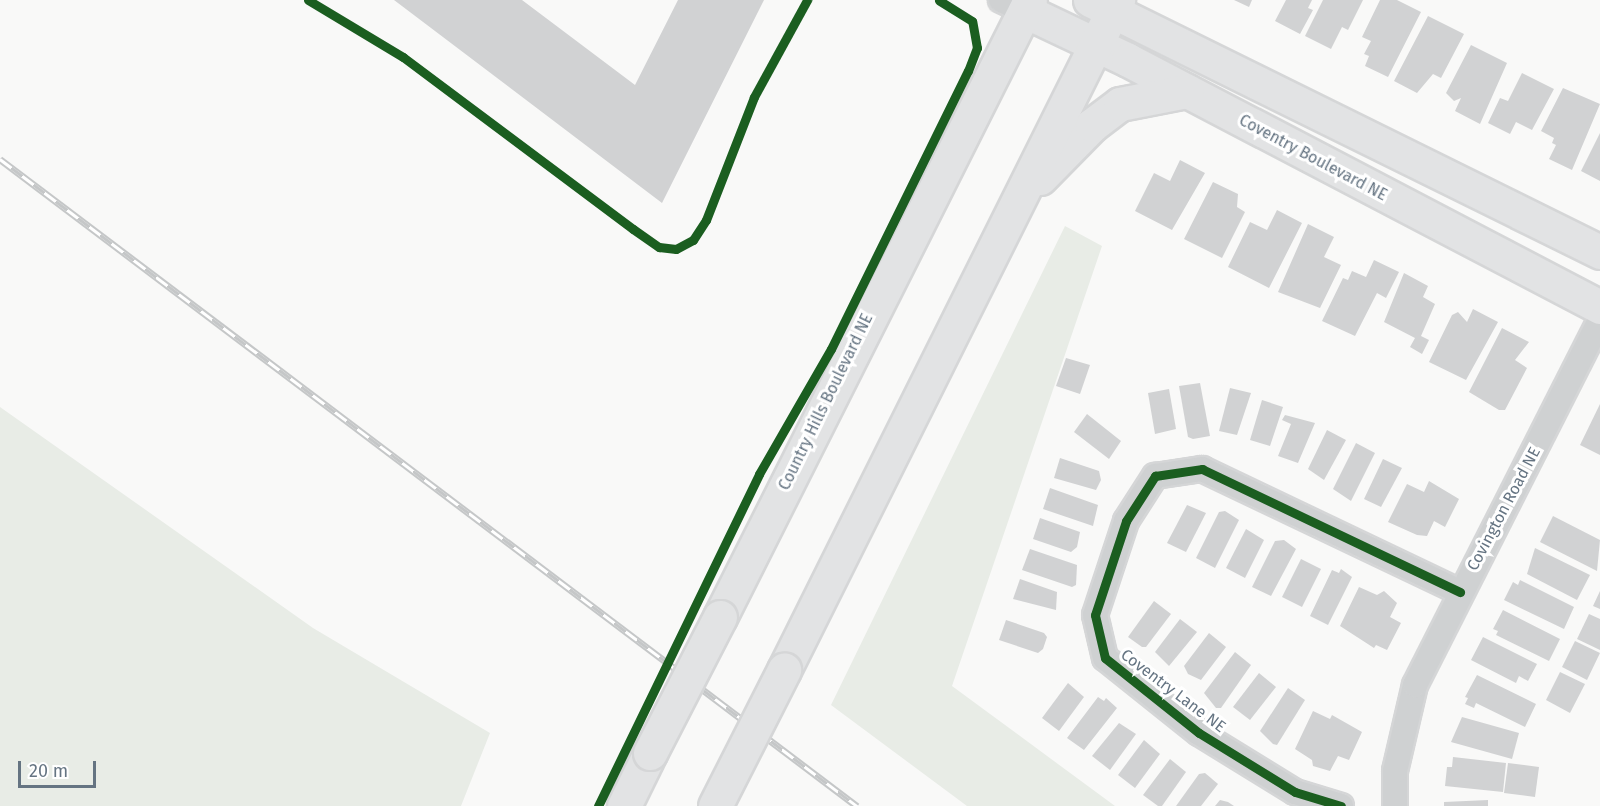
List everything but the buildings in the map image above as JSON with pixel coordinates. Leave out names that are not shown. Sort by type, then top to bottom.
[{"type":"main road","points":[[715,806],[1097,45],[1107,3],[1600,252]]},
{"type":"main road","name":"Coventry Boulevard NE","points":[[1019,4],[1600,307]]},
{"type":"main road","name":"Country Hills Boulevard NE","points":[[624,806],[720,617],[1019,4]]},
{"type":"main road","points":[[1018,201],[1092,124],[1120,104],[1187,91]]},
{"type":"street","name":"Covington Road NE","points":[[1395,806],[1395,771],[1415,686],[1460,592],[1600,321]]},
{"type":"street","name":"Coventry Lane NE","points":[[1341,806],[1295,792],[1199,733],[1105,658],[1095,615],[1126,521],[1155,476],[1202,469],[1460,592]]},
{"type":"shaded area","points":[[1065,226],[1102,246],[952,686],[1115,806],[967,806],[831,705]]},
{"type":"shaded area","points":[[0,407],[313,628],[490,733],[461,806],[0,806]]},
{"type":"railway","points":[[0,159],[857,806]]},
{"type":"cycle path","points":[[308,0],[403,57],[659,247],[676,249],[693,240],[706,220],[754,97],[807,0]]},
{"type":"cycle path","points":[[598,806],[759,474],[831,349],[968,71],[977,48],[972,21],[939,0]]},
{"type":"cycle path","points":[[1341,806],[1295,792],[1199,733],[1105,658],[1095,615],[1126,521],[1155,476],[1202,469],[1460,592]]}]
